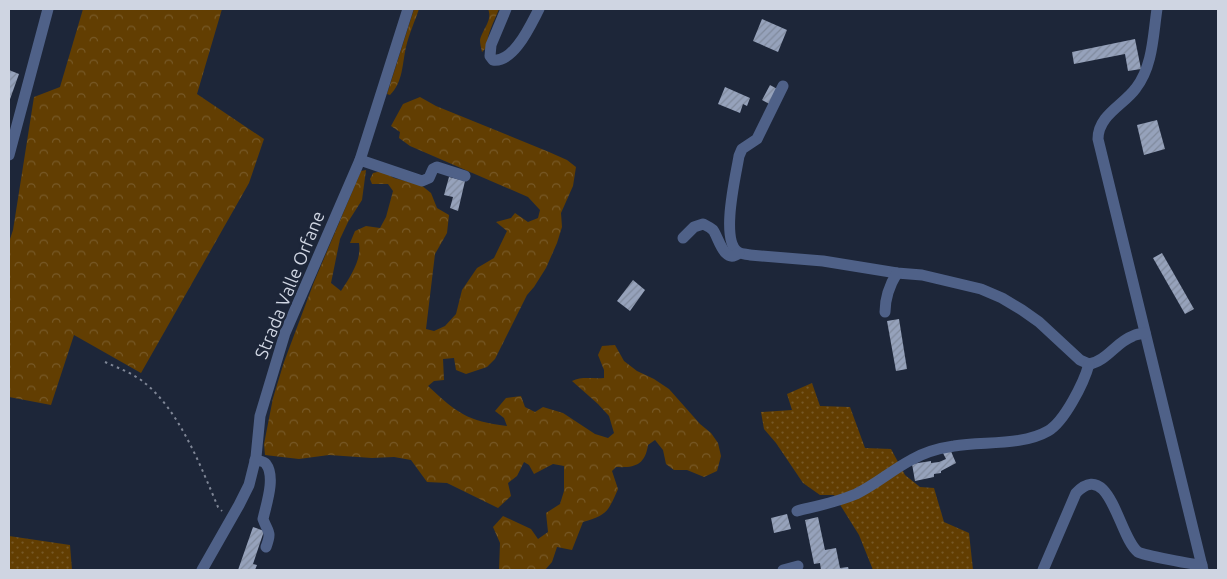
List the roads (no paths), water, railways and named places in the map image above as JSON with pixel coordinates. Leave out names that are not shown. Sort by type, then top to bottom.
[{"type":"street","points":[[9,155],[48,9]]},
{"type":"street","name":"Strada Valle Orfane","points":[[202,570],[249,485],[255,460],[260,416],[285,334],[360,160],[408,9]]},
{"type":"street","points":[[506,9],[491,45],[490,56],[493,60],[498,61],[504,58],[513,50],[523,38],[539,9]]},
{"type":"street","points":[[1043,570],[1076,493],[1082,487],[1089,484],[1095,484],[1109,495],[1126,536],[1139,553],[1203,568],[1100,148],[1098,130],[1101,123],[1136,88],[1145,73],[1157,9]]},
{"type":"street","points":[[783,86],[757,139],[742,149],[739,156],[729,223],[733,246],[739,253],[922,275],[981,289],[1002,298],[1039,322],[1070,351],[1089,364]]},
{"type":"street","points":[[360,160],[422,181],[429,178],[433,169],[437,167],[465,176]]},
{"type":"street","points":[[683,238],[694,227],[703,224],[713,230],[724,252],[731,256],[736,256],[739,253]]},
{"type":"street","points":[[885,312],[888,291],[897,273]]},
{"type":"street","points":[[1089,364],[1099,361],[1133,336],[1145,333]]},
{"type":"street","points":[[797,511],[820,506],[856,493],[897,470],[911,459],[933,451],[954,446],[1032,438],[1050,430],[1067,410],[1086,376],[1089,364]]},
{"type":"street","points":[[255,460],[267,465],[270,478],[270,492],[263,519],[269,529],[270,537],[266,547]]},
{"type":"street","points":[[783,570],[798,566]]}]
